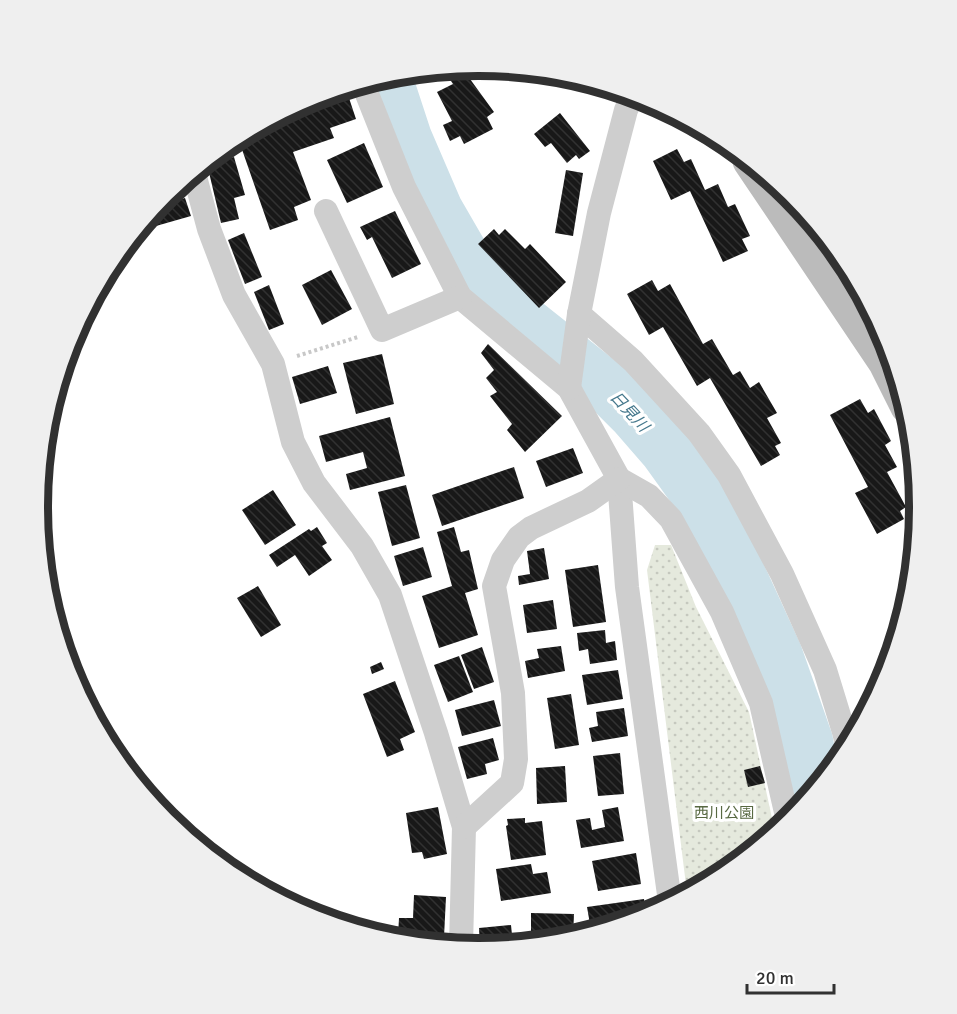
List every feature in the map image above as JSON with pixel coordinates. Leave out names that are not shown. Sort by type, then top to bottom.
[{"type":"street","points":[[366,91],[404,188],[459,297],[569,388],[619,479],[627,587],[669,893]]},
{"type":"street","points":[[569,388],[579,314],[598,213],[629,104]]},
{"type":"street","points":[[196,182],[208,229],[234,295],[273,364],[293,442],[314,483],[362,546],[390,595],[436,733],[464,827],[461,937]]},
{"type":"street","points":[[767,188],[882,359]]},
{"type":"street","points":[[326,211],[382,330],[459,297]]},
{"type":"street","points":[[579,314],[633,361],[699,433],[729,475],[782,573],[825,670],[844,733]]},
{"type":"street","points":[[464,827],[512,783],[516,759],[513,693],[494,586],[503,560],[519,537],[531,528],[588,501],[619,479]]},
{"type":"street","points":[[619,479],[649,496],[671,519],[722,612],[761,703],[785,809]]},
{"type":"path","points":[[273,364],[382,330]]},
{"type":"green space","name":"西川公園","points":[[655,545],[671,545],[696,607],[749,712],[773,821],[741,849],[686,884],[647,570]]},
{"type":"building","points":[[468,76],[494,112],[487,117],[493,129],[464,144],[460,136],[450,141],[443,125],[452,121],[437,92],[453,84],[448,77]]},
{"type":"building","points":[[348,96],[356,119],[330,128],[334,138],[293,152],[311,200],[294,207],[298,220],[270,230],[241,148],[288,121]]},
{"type":"building","points":[[560,113],[590,151],[579,159],[576,155],[567,163],[551,143],[545,147],[534,134]]},
{"type":"building","points":[[364,143],[383,187],[347,203],[327,160]]},
{"type":"building","points":[[677,149],[684,162],[691,159],[705,190],[718,184],[728,207],[735,204],[750,236],[742,239],[748,251],[723,262],[690,191],[671,200],[653,161]]},
{"type":"building","points":[[234,157],[245,195],[234,198],[239,219],[221,223],[209,171],[224,160]]},
{"type":"building","points":[[566,170],[583,173],[573,236],[555,233]]},
{"type":"building","points":[[185,198],[191,216],[151,227],[178,199]]},
{"type":"building","points":[[395,211],[421,264],[392,278],[372,237],[367,240],[360,227]]},
{"type":"building","points":[[494,229],[499,235],[505,229],[525,249],[530,244],[566,282],[539,308],[478,244]]},
{"type":"building","points":[[244,233],[262,277],[245,284],[228,240]]},
{"type":"building","points":[[331,270],[352,309],[322,325],[302,285]]},
{"type":"building","points":[[652,280],[658,291],[670,284],[703,344],[712,339],[733,375],[740,371],[750,388],[759,382],[777,413],[767,418],[781,443],[775,446],[780,455],[761,466],[710,378],[697,386],[663,327],[649,335],[627,294]]},
{"type":"building","points":[[269,285],[284,324],[269,330],[254,292]]},
{"type":"building","points":[[488,344],[562,416],[525,452],[507,430],[512,424],[490,396],[497,392],[486,378],[494,370],[481,353]]},
{"type":"building","points":[[382,354],[394,404],[356,414],[343,363]]},
{"type":"building","points":[[328,366],[337,393],[300,404],[292,377]]},
{"type":"building","points":[[860,399],[868,413],[874,409],[891,441],[885,445],[897,467],[887,472],[906,507],[900,511],[904,519],[877,534],[855,493],[868,487],[830,415]]},
{"type":"building","points":[[390,417],[405,476],[350,490],[346,474],[367,468],[363,452],[326,462],[319,436]]},
{"type":"building","points":[[573,448],[583,473],[546,487],[536,461]]},
{"type":"building","points":[[514,467],[524,498],[442,526],[432,495]]},
{"type":"building","points":[[406,485],[420,538],[392,546],[378,492]]},
{"type":"building","points":[[273,490],[296,525],[265,545],[242,510]]},
{"type":"building","points":[[317,527],[327,543],[322,546],[332,560],[309,576],[295,555],[277,567],[269,555],[309,529],[311,531]]},
{"type":"building","points":[[454,527],[461,552],[469,550],[478,589],[465,593],[478,635],[439,648],[422,596],[452,586],[437,532]]},
{"type":"building","points":[[423,547],[432,577],[403,586],[394,556]]},
{"type":"building","points":[[544,548],[549,579],[519,585],[518,576],[530,574],[527,551]]},
{"type":"building","points":[[598,565],[606,622],[573,627],[565,570]]},
{"type":"building","points":[[258,586],[281,625],[261,637],[237,598]]},
{"type":"building","points":[[553,600],[557,629],[527,633],[523,605]]},
{"type":"building","points":[[605,630],[606,643],[615,641],[617,660],[590,664],[588,649],[579,651],[577,633]]},
{"type":"building","points":[[561,646],[565,671],[528,678],[525,661],[539,658],[537,649]]},
{"type":"building","points":[[482,647],[494,682],[474,689],[461,655]]},
{"type":"building","points":[[459,656],[473,692],[448,702],[434,665]]},
{"type":"building","points":[[381,662],[384,669],[372,674],[370,667]]},
{"type":"building","points":[[618,670],[623,699],[587,705],[582,675]]},
{"type":"building","points":[[395,681],[415,732],[400,739],[404,750],[387,757],[363,694]]},
{"type":"building","points":[[571,694],[579,745],[555,749],[547,698]]},
{"type":"building","points":[[494,700],[501,726],[462,736],[455,710]]},
{"type":"building","points":[[624,708],[628,736],[592,742],[589,728],[598,726],[596,712]]},
{"type":"building","points":[[493,738],[499,760],[485,764],[487,774],[467,779],[458,747]]},
{"type":"building","points":[[620,753],[624,794],[598,796],[593,756]]},
{"type":"building","points":[[565,766],[567,802],[537,804],[536,768]]},
{"type":"building","points":[[760,766],[765,783],[748,787],[744,770]]},
{"type":"building","points":[[438,807],[447,854],[424,859],[422,852],[412,853],[406,813]]},
{"type":"building","points":[[618,807],[624,841],[581,848],[576,820],[590,818],[592,830],[605,827],[602,810]]},
{"type":"building","points":[[525,818],[525,823],[542,821],[546,855],[511,860],[507,819]]},
{"type":"building","points":[[636,853],[641,884],[598,891],[592,861]]},
{"type":"building","points":[[531,864],[533,874],[547,872],[551,893],[501,901],[496,869]]},
{"type":"building","points":[[414,895],[446,897],[444,936],[398,930],[399,918],[413,918]]},
{"type":"building","points":[[644,899],[645,904],[590,923],[587,907]]},
{"type":"building","points":[[531,913],[574,914],[573,927],[531,934]]},
{"type":"building","points":[[511,925],[512,936],[479,938],[479,928]]},
{"type":"waterway","name":"日見川","points":[[389,86],[406,138],[437,210],[474,274],[506,307],[608,388],[666,451],[699,497],[725,542],[776,653],[807,741],[814,776]]}]
